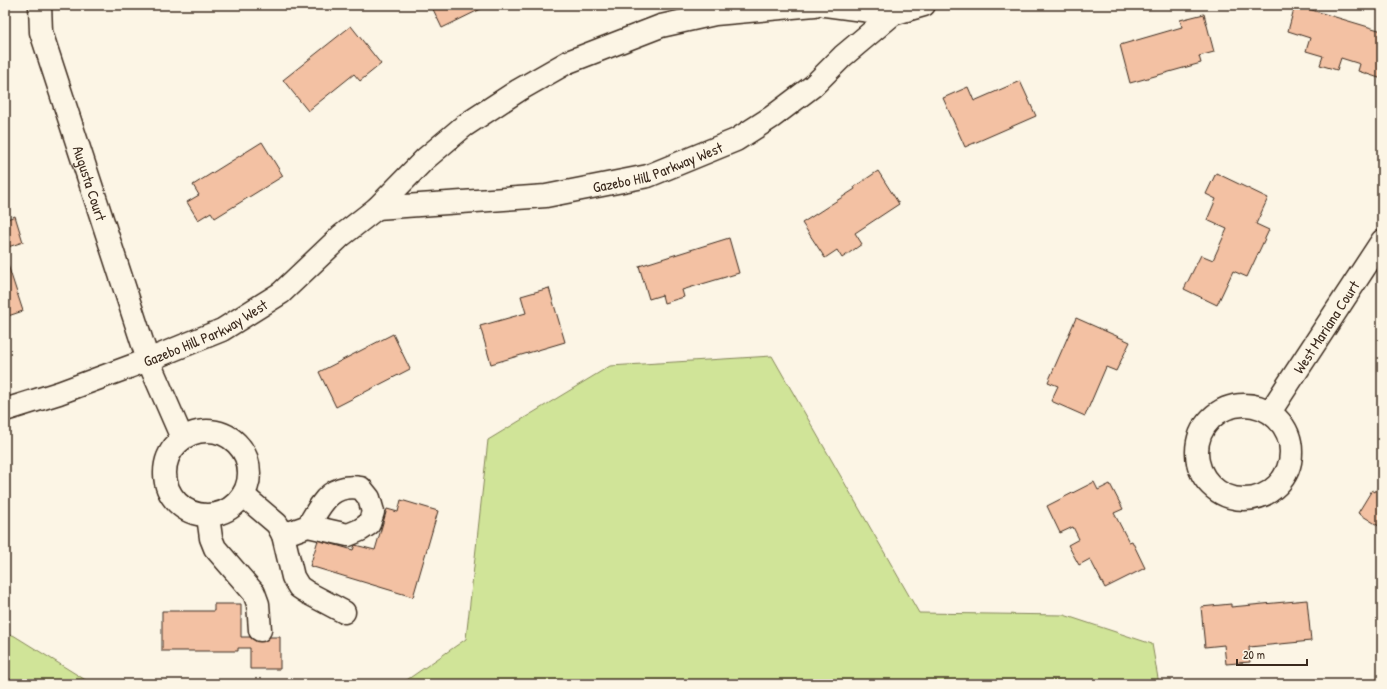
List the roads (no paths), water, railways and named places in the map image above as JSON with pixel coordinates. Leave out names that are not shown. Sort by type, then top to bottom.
[{"type":"street","name":"Augusta Court","points":[[40,5],[41,32],[148,360],[182,438]]},
{"type":"street","name":"Gazebo Hill Parkway West","points":[[5,410],[59,393],[148,360],[222,330],[280,293],[341,236],[377,208],[425,159],[464,126],[519,90],[568,62],[661,26],[715,14],[815,5]]},
{"type":"street","name":"Gazebo Hill Parkway West","points":[[825,5],[893,14],[924,5]]},
{"type":"street","name":"Gazebo Hill Parkway West","points":[[377,208],[546,196],[648,176],[736,140],[772,117],[813,86],[844,56],[893,14]]},
{"type":"street","name":"West Mariana Court","points":[[1270,412],[1382,241]]},
{"type":"street","points":[[1239,404],[1256,405],[1270,412],[1282,422],[1289,435],[1292,450],[1290,465],[1283,479],[1273,490],[1260,497],[1245,500],[1230,498],[1217,491],[1205,479],[1198,464],[1196,448],[1201,432],[1210,418],[1223,408],[1239,404]]},
{"type":"street","points":[[210,431],[224,434],[236,442],[244,454],[249,467],[248,482],[243,496],[233,506],[221,513],[208,516],[195,514],[182,508],[173,499],[166,486],[164,473],[166,460],[172,448],[182,438],[195,432],[210,431]]},
{"type":"street","points":[[243,496],[277,524],[283,535],[293,577],[299,587],[344,612]]},
{"type":"street","points":[[208,516],[211,538],[215,548],[254,593],[258,604],[260,630]]},
{"type":"street","points":[[283,535],[308,526]]}]
